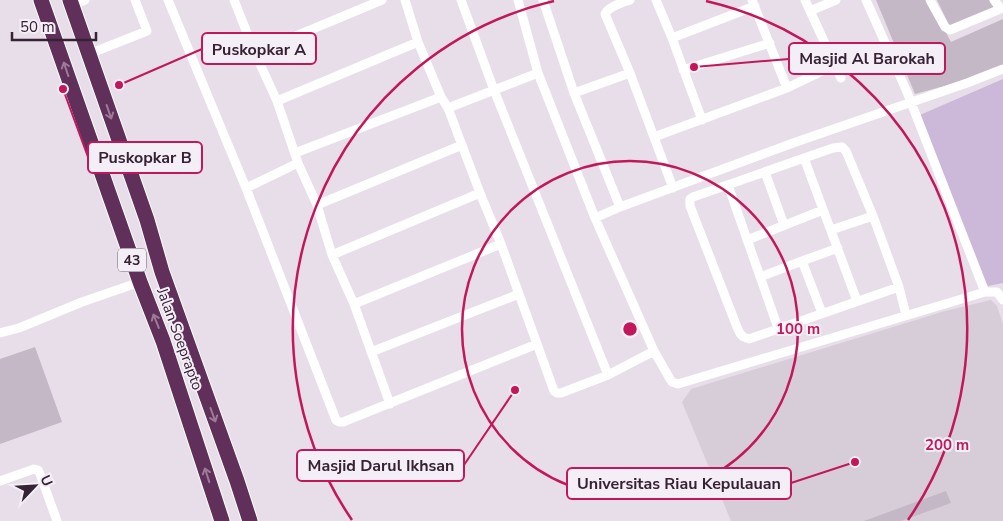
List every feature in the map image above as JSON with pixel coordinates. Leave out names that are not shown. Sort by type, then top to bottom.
[{"type":"highway","name":"Jalan Soeprapto","points":[[41,0],[140,282],[164,341],[222,521]]},
{"type":"highway","name":"Jalan Soeprapto","points":[[75,2],[89,54],[147,220],[162,272],[250,521]]},
{"type":"highway","points":[[164,341],[183,332]]},
{"type":"street","points":[[89,54],[147,31],[136,0]]},
{"type":"street","points":[[168,0],[246,188],[336,420],[343,422],[537,344]]},
{"type":"street","points":[[234,0],[277,101],[298,163],[317,205],[332,255],[354,304],[390,404]]},
{"type":"street","points":[[255,53],[382,0]]},
{"type":"street","points":[[405,0],[418,42],[441,97],[448,108],[501,244],[554,391],[561,393],[608,375],[654,351]]},
{"type":"street","points":[[461,0],[494,90],[608,375]]},
{"type":"street","points":[[518,0],[538,73],[595,218],[654,351],[672,382],[678,384],[985,292],[997,292],[1003,300]]},
{"type":"street","points":[[543,0],[574,93],[620,207]]},
{"type":"street","points":[[630,0],[611,8],[605,14],[630,73],[673,188]]},
{"type":"street","points":[[656,0],[702,120]]},
{"type":"street","points":[[805,0],[841,78]]},
{"type":"street","points":[[810,11],[836,0]]},
{"type":"street","points":[[866,0],[898,71],[985,292]]},
{"type":"street","points":[[930,0],[944,27],[948,30],[1002,9],[994,0]]},
{"type":"street","points":[[672,38],[753,3],[787,88]]},
{"type":"street","points":[[277,101],[418,42]]},
{"type":"street","points":[[683,70],[770,43]]},
{"type":"street","points":[[654,137],[787,88],[835,65]]},
{"type":"street","points":[[595,218],[796,142],[1003,69]]},
{"type":"street","points":[[448,108],[538,73]]},
{"type":"street","points":[[574,93],[630,73]]},
{"type":"street","points":[[295,153],[441,97]]},
{"type":"street","points":[[317,205],[462,145]]},
{"type":"street","points":[[900,287],[748,339],[743,337],[740,334],[690,206],[690,199],[804,158],[839,147],[844,149],[873,216],[900,287],[906,315]]},
{"type":"street","points":[[804,158],[857,301]]},
{"type":"street","points":[[246,188],[298,163]]},
{"type":"street","points":[[765,172],[784,226]]},
{"type":"street","points":[[728,185],[778,328]]},
{"type":"street","points":[[332,255],[480,193]]},
{"type":"street","points":[[747,240],[823,210]]},
{"type":"street","points":[[831,230],[873,216]]},
{"type":"street","points":[[354,304],[501,244]]},
{"type":"street","points":[[760,277],[838,248]]},
{"type":"street","points":[[802,261],[822,313]]},
{"type":"street","points":[[0,333],[140,282]]},
{"type":"street","points":[[372,352],[519,294]]},
{"type":"street","points":[[0,481],[34,469],[38,470],[57,521]]},
{"type":"shaded area","points":[[1003,79],[1003,283],[983,287],[913,118]]},
{"type":"shaded area","points":[[991,300],[997,306],[1003,324],[1003,521],[731,521],[682,402],[691,389],[945,311]]},
{"type":"building","points":[[876,0],[928,0],[951,42],[1003,19],[1003,65],[966,80],[915,94]]},
{"type":"building","points":[[937,0],[989,0],[994,8],[950,27]]},
{"type":"building","points":[[35,347],[62,422],[0,444],[0,359]]},
{"type":"building","points":[[946,491],[951,503],[901,521],[864,521]]},
{"type":"place","name":"Masjid Al Barokah","points":[[694,67]]},
{"type":"place","name":"Puskopkar A","points":[[119,85]]},
{"type":"place","name":"Puskopkar B","points":[[63,89]]},
{"type":"place","name":"Masjid Darul Ikhsan","points":[[515,390]]},
{"type":"place","name":"Universitas Riau Kepulauan","points":[[855,462]]}]
